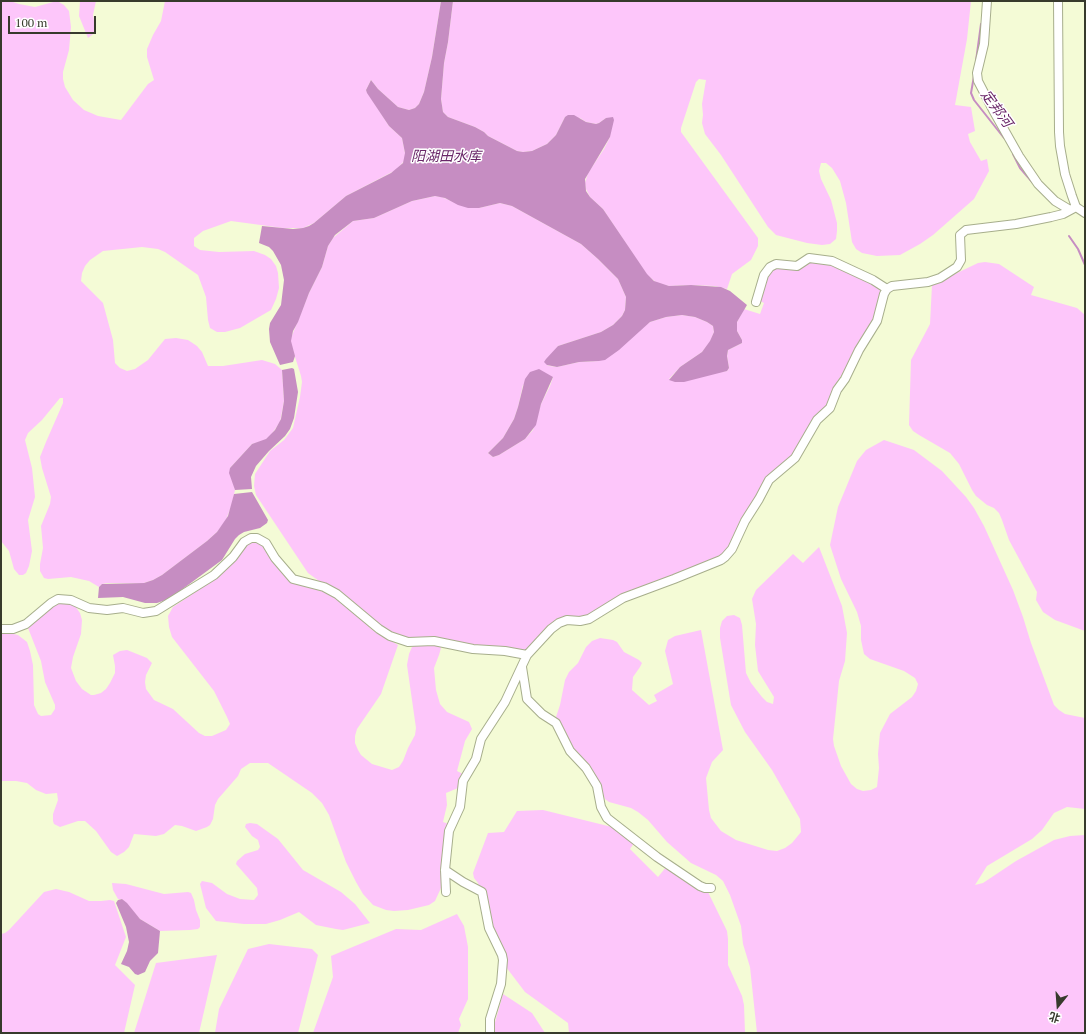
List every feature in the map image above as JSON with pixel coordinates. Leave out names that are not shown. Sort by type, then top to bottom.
[{"type":"street","points":[[987,1],[984,44],[977,73],[978,81],[1019,156],[1038,184],[1054,200],[1085,213]]},
{"type":"street","points":[[1058,1],[1059,132],[1065,174],[1073,209]]},
{"type":"street","points":[[446,892],[445,870],[449,831],[460,807],[463,781],[476,759],[481,740],[507,698],[527,655],[551,629],[559,623],[567,620],[583,621],[589,619],[623,598],[725,558],[732,549],[745,521],[769,480],[795,458],[817,420],[830,408],[835,392],[845,378],[859,350],[877,321],[884,294],[887,289],[892,286],[928,282],[940,278],[957,267],[960,260],[960,235],[966,230],[1051,218],[1073,209]]},
{"type":"street","points":[[756,302],[764,276],[770,267],[776,264],[797,266],[809,258],[834,262],[873,280],[887,289]]},
{"type":"street","points":[[1,629],[13,629],[26,624],[58,599],[68,599],[88,608],[107,610],[123,608],[143,613],[156,611],[214,575],[233,558],[244,542],[251,538],[257,538],[266,543],[275,558],[293,579],[324,587],[337,594],[379,629],[390,636],[408,642],[434,641],[473,649],[504,650],[527,655]]},
{"type":"street","points":[[522,665],[527,698],[542,714],[556,723],[570,752],[586,768],[597,786],[601,807],[607,818],[657,857],[705,888],[711,888]]},
{"type":"street","points":[[445,870],[482,892],[489,928],[502,955],[501,984],[490,1019],[490,1033]]},
{"type":"shaded area","points":[[1,1],[10,1],[35,7],[57,1],[64,5],[69,11],[71,27],[69,50],[63,72],[65,87],[73,100],[84,110],[98,116],[121,120],[148,84],[154,80],[147,57],[147,49],[161,21],[165,1],[441,1],[432,57],[424,92],[419,104],[415,108],[409,110],[398,107],[378,89],[371,80],[366,90],[389,126],[402,138],[405,160],[396,170],[346,196],[314,223],[303,228],[283,228],[231,221],[203,231],[194,238],[194,246],[200,250],[219,252],[254,251],[271,259],[276,266],[278,273],[279,288],[271,310],[240,328],[225,332],[217,332],[210,328],[206,297],[198,275],[165,252],[158,249],[142,247],[103,251],[90,260],[85,266],[81,281],[103,303],[113,340],[115,363],[120,368],[127,371],[135,369],[148,360],[165,339],[176,338],[188,340],[197,346],[202,352],[208,366],[223,366],[262,360],[275,364],[282,370],[284,401],[280,422],[271,435],[264,441],[252,444],[230,468],[235,490],[231,507],[225,522],[207,541],[162,575],[144,583],[107,583],[102,584],[99,587],[89,581],[71,577],[44,578],[40,571],[43,548],[41,526],[50,504],[51,497],[40,457],[63,403],[63,398],[60,398],[42,420],[28,433],[25,440],[32,468],[35,497],[28,520],[32,551],[26,573],[19,575],[14,569],[9,551],[1,541]]},
{"type":"shaded area","points":[[80,1],[96,1],[93,15],[96,32],[88,38],[79,16]]},
{"type":"shaded area","points":[[453,1],[971,1],[967,39],[955,105],[971,107],[975,131],[968,134],[970,142],[981,161],[987,159],[989,171],[974,199],[933,235],[900,255],[877,256],[862,253],[856,249],[852,242],[846,203],[840,181],[832,168],[826,163],[821,163],[819,171],[821,179],[831,200],[837,223],[836,239],[830,244],[822,245],[807,243],[776,235],[768,227],[721,155],[705,134],[702,123],[702,104],[706,80],[699,79],[696,82],[681,132],[758,238],[758,246],[751,260],[732,274],[727,289],[715,286],[669,286],[657,283],[647,275],[603,209],[590,197],[586,189],[585,183],[588,173],[610,137],[606,118],[596,124],[586,122],[580,118],[565,117],[556,135],[547,144],[532,151],[523,152],[517,151],[488,136],[475,127],[448,117],[443,112],[441,99],[444,63]]},
{"type":"shaded area","points":[[435,196],[479,208],[500,203],[512,206],[581,244],[618,279],[626,297],[625,310],[622,316],[613,325],[601,332],[558,346],[547,365],[550,366],[557,367],[579,362],[599,361],[650,322],[666,317],[682,315],[695,317],[707,322],[713,326],[714,332],[710,342],[702,352],[680,367],[669,379],[727,371],[729,368],[727,356],[728,350],[742,343],[737,331],[737,322],[744,309],[760,314],[764,303],[758,300],[766,274],[775,267],[801,267],[815,261],[826,263],[843,269],[882,289],[873,320],[833,388],[827,406],[814,418],[791,456],[765,478],[756,497],[741,519],[726,551],[719,557],[673,576],[621,594],[587,616],[566,616],[557,619],[548,626],[528,650],[417,641],[394,635],[308,573],[256,495],[254,486],[255,474],[270,451],[284,440],[293,428],[302,382],[291,344],[291,338],[309,293],[322,267],[328,246],[333,238],[353,221],[374,218],[412,201]],"holes":[[[553,377],[541,404],[533,430],[525,439],[499,455],[493,457],[488,453],[503,438],[514,419],[523,385]]]},
{"type":"shaded area","points":[[985,262],[999,264],[1034,287],[1031,295],[1077,308],[1085,315],[1085,631],[1055,620],[1043,612],[1036,600],[1037,592],[1009,540],[999,513],[976,496],[959,464],[950,453],[913,431],[909,425],[911,360],[930,324],[932,285],[978,263]]},
{"type":"shaded area","points":[[884,440],[914,450],[942,471],[974,508],[984,526],[1013,590],[1054,705],[1065,714],[1085,718],[1085,809],[1067,807],[1054,813],[1042,830],[1032,839],[987,866],[975,885],[983,883],[1016,861],[1054,840],[1070,836],[1085,835],[1085,1033],[757,1033],[750,967],[743,944],[741,926],[730,895],[723,881],[716,875],[691,863],[667,842],[648,820],[638,812],[631,808],[609,802],[605,799],[599,783],[569,746],[556,722],[565,680],[569,672],[578,663],[586,647],[592,641],[600,638],[613,640],[617,642],[624,652],[642,663],[633,677],[632,690],[649,705],[657,701],[654,695],[673,684],[665,651],[668,640],[675,636],[701,630],[723,750],[712,762],[706,778],[711,818],[721,831],[736,840],[768,850],[777,851],[785,848],[792,843],[801,832],[800,819],[772,770],[745,732],[731,705],[720,638],[720,628],[722,621],[727,616],[734,615],[740,618],[742,625],[746,673],[751,683],[762,697],[767,702],[773,704],[774,697],[758,671],[755,645],[756,624],[752,599],[756,590],[793,554],[803,563],[819,547],[842,606],[847,633],[845,661],[839,681],[833,739],[834,746],[841,766],[851,784],[857,789],[863,791],[871,790],[877,787],[880,733],[890,714],[912,697],[918,684],[915,678],[904,671],[870,659],[864,654],[861,640],[861,626],[857,612],[841,579],[830,545],[838,507],[857,461],[866,450]]},
{"type":"shaded area","points":[[251,542],[258,543],[267,549],[290,580],[299,585],[332,594],[350,605],[371,629],[398,645],[381,694],[357,729],[355,736],[355,743],[361,755],[372,764],[392,770],[399,767],[415,735],[416,728],[407,665],[412,647],[418,645],[439,645],[441,648],[434,668],[436,690],[440,704],[447,712],[469,722],[472,729],[465,741],[457,771],[463,774],[458,788],[446,793],[447,805],[443,822],[449,824],[443,856],[441,888],[435,901],[429,905],[408,910],[394,911],[386,910],[373,905],[363,894],[346,862],[329,815],[322,803],[312,793],[268,763],[250,763],[241,769],[238,776],[218,799],[215,805],[213,819],[207,827],[196,831],[175,825],[164,834],[156,836],[134,834],[129,847],[117,856],[111,852],[96,831],[85,821],[78,821],[60,827],[54,824],[53,814],[58,800],[57,793],[46,794],[36,790],[27,783],[1,781],[1,631],[18,635],[27,642],[33,665],[34,705],[38,714],[41,716],[51,715],[55,709],[55,705],[45,682],[41,661],[28,628],[55,605],[65,601],[75,606],[80,613],[82,620],[81,634],[71,668],[76,681],[82,689],[91,695],[94,695],[101,693],[106,689],[115,673],[113,655],[120,651],[127,650],[147,658],[152,663],[146,675],[145,682],[146,689],[154,700],[173,709],[199,733],[205,736],[212,736],[226,730],[230,724],[214,691],[172,637],[168,616],[173,607],[221,575]]},
{"type":"shaded area","points":[[543,810],[612,827],[634,843],[630,849],[658,877],[667,866],[708,892],[727,931],[728,965],[742,996],[744,1005],[745,1033],[569,1033],[568,1023],[525,992],[506,967],[478,883],[474,878],[473,873],[488,833],[504,832],[517,811]]},
{"type":"shaded area","points":[[246,824],[257,824],[278,839],[303,870],[341,892],[355,904],[370,923],[343,930],[336,929],[316,925],[299,912],[266,924],[244,924],[216,921],[206,908],[200,884],[202,881],[212,883],[227,894],[240,899],[254,900],[258,895],[257,888],[236,864],[237,861],[245,854],[258,850],[260,847],[258,840],[252,836],[245,827]]},
{"type":"shaded area","points":[[112,883],[126,884],[164,894],[191,893],[200,920],[200,927],[198,929],[190,930],[160,931],[140,919],[122,899],[118,899],[113,890]]},
{"type":"shaded area","points":[[56,889],[69,892],[89,901],[114,901],[126,937],[115,965],[135,985],[124,1033],[1,1033],[1,934],[9,930],[44,892]]},
{"type":"shaded area","points":[[457,914],[464,926],[468,947],[468,999],[459,1019],[461,1025],[458,1033],[313,1033],[333,977],[331,956],[396,929],[421,930]]},
{"type":"shaded area","points":[[269,944],[312,949],[318,955],[298,1033],[215,1033],[219,1009],[248,949]]},
{"type":"shaded area","points":[[217,955],[199,1033],[134,1033],[156,963]]},
{"type":"shaded area","points":[[503,994],[532,1013],[545,1033],[492,1033]]},
{"type":"water","name":"阳湖田水库","points":[[441,1],[453,1],[444,63],[441,99],[443,112],[448,117],[475,127],[488,136],[517,151],[523,152],[532,151],[547,144],[556,135],[565,117],[568,115],[574,115],[586,122],[596,124],[606,118],[613,117],[614,120],[610,137],[585,179],[586,191],[590,197],[603,209],[647,274],[654,281],[669,286],[691,285],[721,287],[730,291],[747,305],[737,322],[737,331],[742,343],[728,350],[727,356],[729,368],[727,371],[684,382],[669,380],[680,367],[702,352],[710,341],[714,332],[713,326],[707,322],[695,317],[682,315],[666,317],[650,322],[619,350],[605,360],[579,362],[557,367],[547,365],[544,362],[558,346],[601,332],[613,325],[622,316],[625,310],[626,297],[618,279],[581,244],[512,206],[500,203],[479,208],[468,208],[458,205],[445,198],[435,196],[412,201],[374,218],[353,221],[335,235],[328,246],[322,267],[293,331],[291,341],[295,356],[293,362],[280,365],[270,342],[269,329],[270,323],[281,305],[284,280],[281,265],[273,251],[269,247],[259,243],[262,226],[293,229],[309,226],[346,196],[391,173],[403,163],[405,153],[402,138],[389,126],[366,90],[371,80],[378,89],[398,107],[409,110],[415,108],[419,104],[424,92],[432,57]]},
{"type":"water","points":[[294,369],[298,392],[294,418],[290,429],[256,466],[251,477],[252,489],[235,490],[229,473],[230,468],[252,444],[266,439],[275,430],[281,419],[284,401],[282,370]]},
{"type":"water","points":[[539,369],[553,377],[541,404],[536,425],[525,439],[493,457],[488,453],[503,438],[514,419],[525,379],[530,372]]},
{"type":"water","points":[[252,492],[268,520],[267,523],[260,528],[244,532],[239,535],[222,560],[169,599],[157,603],[145,603],[123,597],[98,598],[99,587],[102,584],[144,583],[162,575],[217,532],[228,516],[234,494]]},
{"type":"water","points":[[122,899],[140,919],[160,931],[158,953],[150,961],[145,972],[138,975],[135,974],[129,967],[121,964],[129,942],[126,927],[116,903],[118,900]]},
{"type":"waterway","name":"定邦河","points":[[976,61],[981,24]]},
{"type":"waterway","name":"定邦河","points":[[974,76],[971,93],[974,100],[1004,138]]},
{"type":"waterway","name":"定邦河","points":[[1013,154],[1020,168],[1033,183]]},
{"type":"waterway","name":"定邦河","points":[[1069,236],[1078,249],[1085,265]]}]
